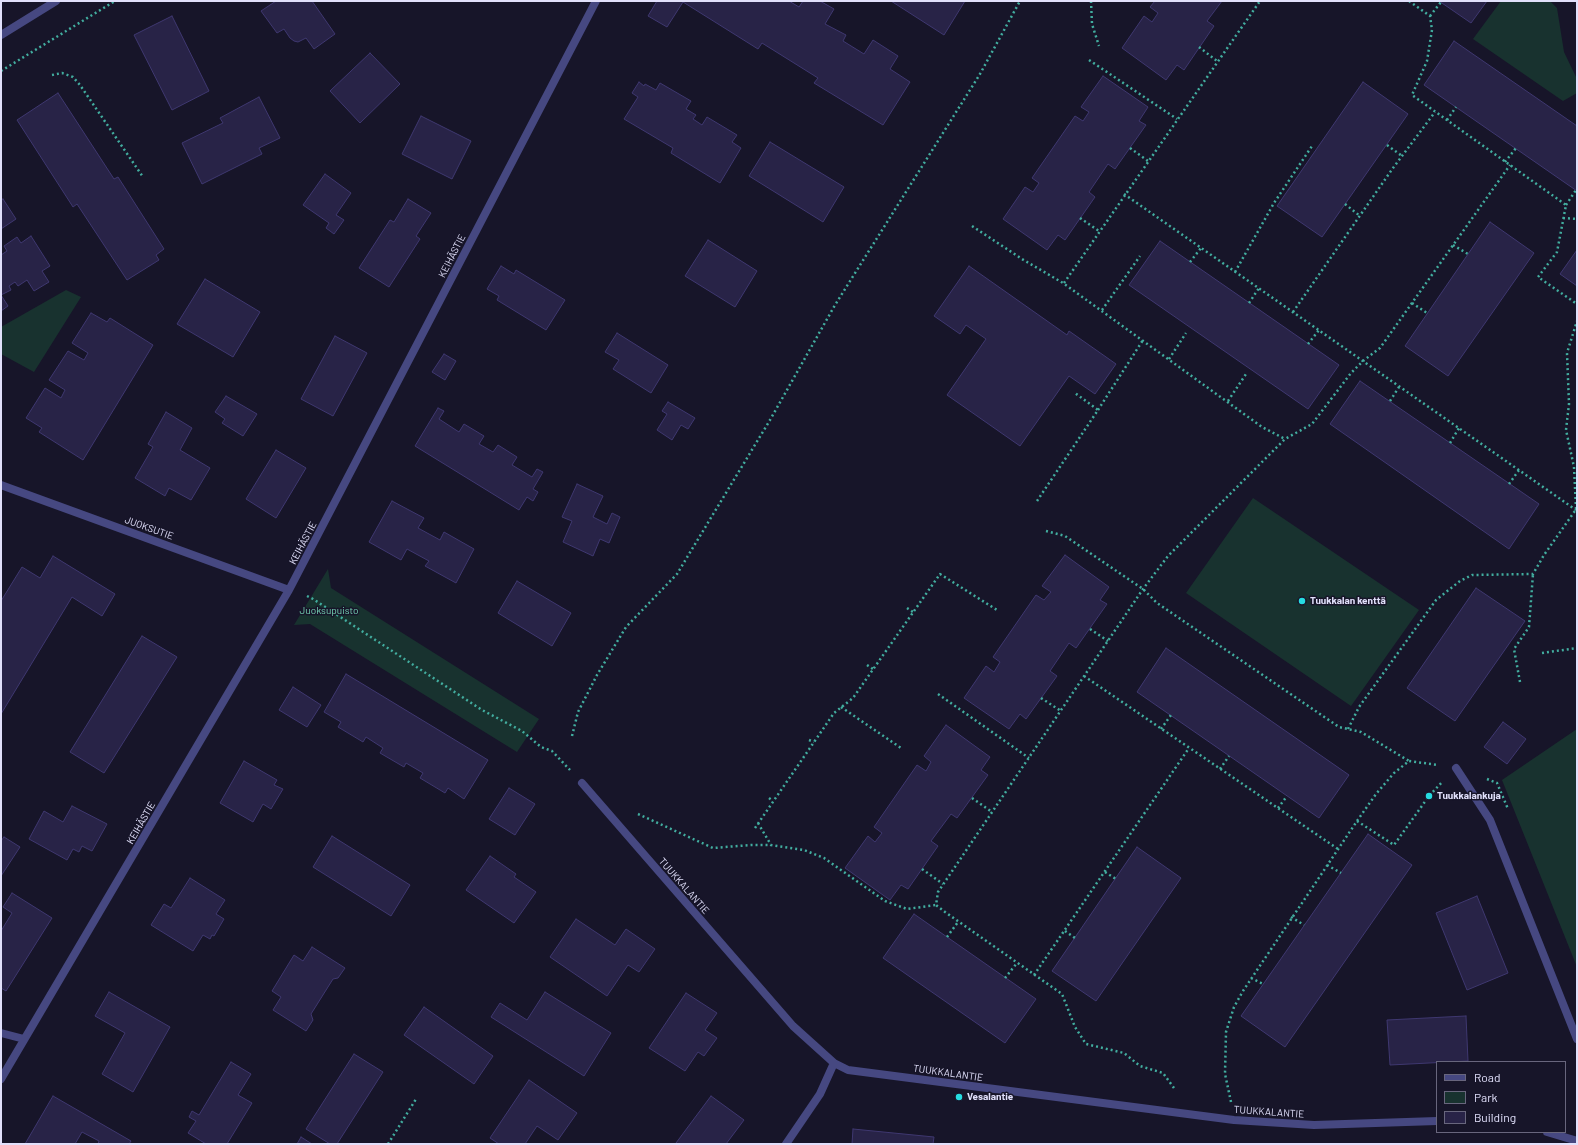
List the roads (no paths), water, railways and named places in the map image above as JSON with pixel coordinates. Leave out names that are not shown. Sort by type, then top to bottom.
[{"type":"street","points":[[1,35],[56,1]]},
{"type":"street","name":"KEIHÄSTIE","points":[[1,1079],[290,590],[596,1]]},
{"type":"street","name":"JUOKSUTIE","points":[[1,485],[290,590]]},
{"type":"street","points":[[1456,768],[1490,820],[1577,1039]]},
{"type":"street","name":"TUUKKALANTIE","points":[[582,783],[793,1026],[834,1062],[848,1070],[1234,1120],[1314,1125],[1436,1121]]},
{"type":"street","points":[[1,1034],[24,1039]]},
{"type":"street","points":[[786,1144],[820,1094],[834,1062]]},
{"type":"street","points":[[1551,1133],[1577,1139]]},
{"type":"place","name":"Tuukkalan kenttä","points":[[1302,601]]},
{"type":"place","name":"Tuukkalankuja","points":[[1429,796]]},
{"type":"place","name":"Vesalantie","points":[[959,1097]]},
{"type":"park label","name":"Juoksupuisto","points":[[329,611]]}]
